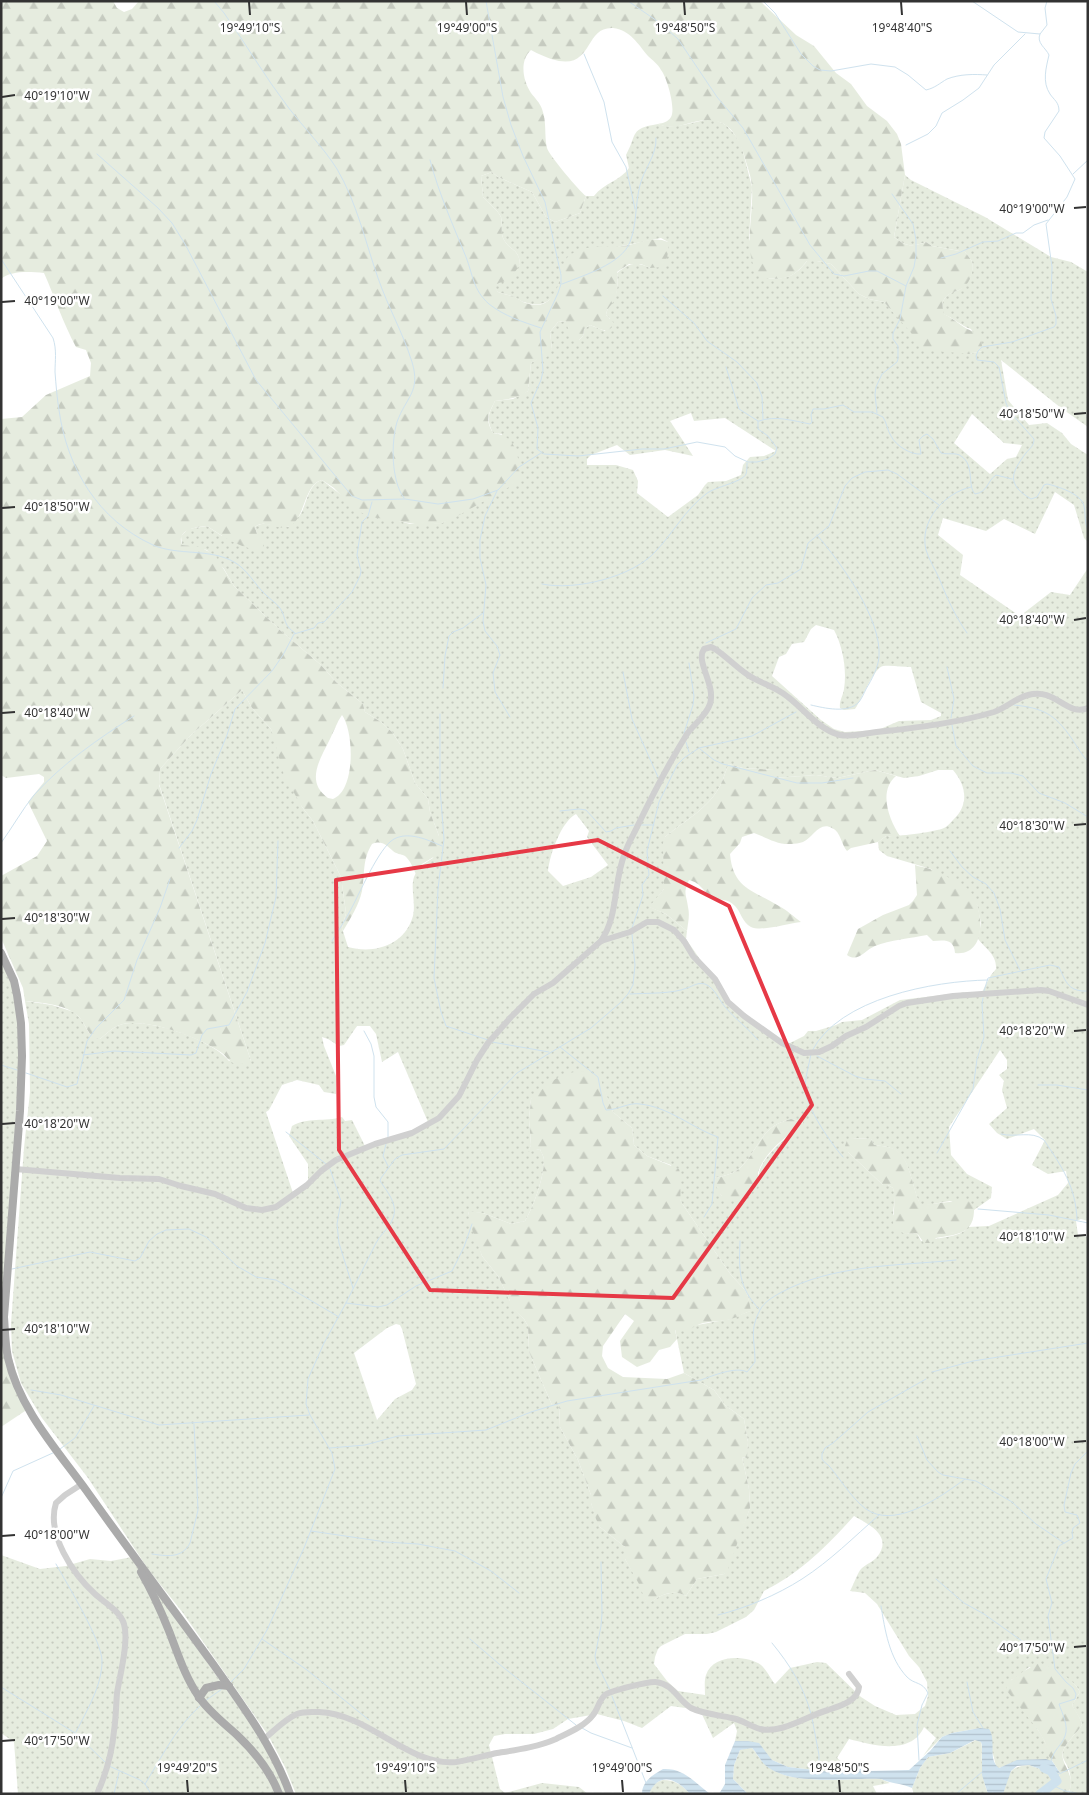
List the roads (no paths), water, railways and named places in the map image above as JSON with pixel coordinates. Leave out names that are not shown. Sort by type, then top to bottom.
[{"type":"main road","points":[[1,953],[14,981],[21,1023],[21,1085],[4,1316],[8,1358],[22,1398],[132,1555],[164,1595],[229,1686],[264,1739],[290,1794]]},
{"type":"main road","points":[[132,1555],[156,1599],[183,1668],[200,1698],[261,1760],[279,1794]]},
{"type":"main road","points":[[200,1698],[206,1688],[219,1685],[229,1686]]},
{"type":"street","points":[[601,941],[611,918],[624,853],[658,783],[688,733],[709,707],[712,695],[701,660],[704,649],[711,647],[715,649],[749,676],[782,693],[826,729],[839,735],[889,732],[977,716],[996,711],[1024,696],[1036,693],[1051,696],[1073,710],[1088,708]]},
{"type":"street","points":[[15,1169],[120,1178],[159,1179],[215,1194],[246,1208],[262,1210],[276,1207],[307,1185],[336,1160],[367,1147],[412,1133],[439,1118],[459,1096],[482,1052],[511,1017],[534,994],[553,983],[601,941],[630,932],[647,922],[653,921],[674,930],[684,940],[693,956],[715,979],[728,1002],[744,1016],[782,1042],[804,1053],[818,1052],[832,1046],[846,1036],[866,1027],[900,1006],[915,1001],[953,996],[1041,990],[1056,993],[1088,1005]]},
{"type":"street","points":[[82,1484],[56,1503],[55,1514],[58,1540],[64,1555],[76,1574],[121,1618],[124,1623],[125,1635],[114,1732],[109,1760],[97,1794]]},
{"type":"street","points":[[264,1739],[288,1719],[298,1714],[324,1712],[346,1717],[364,1725],[423,1757],[456,1762],[553,1740],[588,1721],[596,1712],[605,1695],[649,1682],[660,1682],[670,1686],[684,1702],[696,1710],[734,1718],[762,1729],[772,1730],[839,1707],[852,1700],[858,1693],[859,1687],[858,1683],[848,1674]]},
{"type":"water","points":[[980,1728],[989,1729],[991,1733],[994,1760],[999,1768],[1017,1760],[1046,1759],[1052,1761],[1060,1773],[1051,1773],[1029,1765],[1017,1766],[1011,1771],[1003,1794],[988,1794],[982,1775],[982,1745],[981,1742],[975,1740],[950,1753],[928,1757],[920,1768],[912,1788],[881,1779],[819,1780],[787,1776],[774,1771],[763,1763],[752,1748],[740,1750],[734,1765],[733,1779],[748,1794],[719,1794],[725,1784],[725,1765],[735,1741],[759,1743],[772,1760],[788,1767],[832,1772],[852,1766],[870,1771],[909,1770],[942,1737],[952,1733]]},
{"type":"water","points":[[663,1769],[683,1773],[710,1794],[690,1794],[680,1784],[674,1781],[663,1780],[653,1787],[649,1794],[642,1794],[642,1789],[646,1782]]},
{"type":"waterway","points":[[214,1],[294,115],[332,161],[350,195],[378,278],[400,330],[414,372],[414,388],[397,422],[393,450],[394,472],[404,498]]},
{"type":"waterway","points":[[486,1],[503,97],[523,156],[545,202],[561,275],[558,293],[540,332],[543,371],[531,403],[538,428],[537,449],[544,454],[578,456],[642,449],[664,449],[697,442],[725,447],[735,456],[748,462],[757,462],[768,459],[775,454],[777,448],[768,436],[758,429],[758,421]]},
{"type":"waterway","points":[[628,1],[660,23],[678,39],[717,97],[743,128],[810,245],[834,274],[844,276],[877,271],[906,286]]},
{"type":"waterway","points":[[763,1],[775,13],[801,54],[820,70],[831,71],[871,64],[895,67],[926,90],[952,77],[977,74],[987,75]]},
{"type":"waterway","points":[[972,1],[1018,32],[1040,34],[1047,25],[1045,8],[1047,1]]},
{"type":"waterway","points":[[906,145],[928,134],[936,126],[942,113],[979,88],[994,65],[1025,34]]},
{"type":"waterway","points":[[1040,34],[1040,43],[1049,55],[1045,75],[1046,85],[1059,108],[1059,111],[1045,132],[1044,138],[1060,156],[1075,179],[1067,197],[1046,224],[1052,267],[1051,299],[1056,316],[1056,324],[1054,327],[1012,342],[982,347],[976,356],[977,360],[994,362],[999,367],[1006,403],[1010,412],[1034,439],[1033,445],[1014,472],[1014,483],[1023,494],[1031,499],[1037,497],[1044,485],[1047,484],[1074,494],[1084,506],[1088,530]]},
{"type":"waterway","points":[[584,54],[604,102],[612,142],[626,167],[635,209]]},
{"type":"waterway","points":[[562,284],[610,263],[626,250],[634,228],[640,185],[652,156],[656,138]]},
{"type":"waterway","points":[[97,154],[158,208],[172,223],[185,244],[256,380],[352,496],[362,500],[405,499],[438,504],[473,499],[498,490],[519,467],[541,453]]},
{"type":"waterway","points":[[430,160],[442,197],[474,282],[480,293],[489,304],[501,312],[541,328]]},
{"type":"waterway","points":[[1073,174],[1088,160]]},
{"type":"waterway","points":[[877,413],[876,387],[882,374],[897,362],[898,359],[898,346],[893,339],[893,333],[900,319],[906,286],[914,267],[916,255],[913,224],[892,194]]},
{"type":"waterway","points":[[941,258],[956,254],[983,242],[998,241],[1016,233],[1023,233],[1034,225],[1048,220]]},
{"type":"waterway","points":[[1,259],[53,338],[57,396],[63,431],[69,452],[78,472],[88,490],[101,507],[116,522],[153,545],[173,550],[215,555],[239,565],[280,608],[286,624],[295,633]]},
{"type":"waterway","points":[[663,296],[694,323],[707,341],[737,362],[757,383],[762,397],[763,419]]},
{"type":"waterway","points":[[726,367],[739,409],[758,421]]},
{"type":"waterway","points":[[759,421],[778,419],[810,424],[812,422],[811,415],[813,409],[843,405],[854,412],[872,412],[883,417],[893,440],[908,451],[921,454],[919,440],[927,434],[933,439],[941,453],[961,456],[968,465],[971,486],[975,494],[983,491],[996,475],[1012,479]]},
{"type":"waterway","points":[[542,584],[555,586],[587,583],[619,575],[633,568],[656,551],[685,514],[706,494],[744,477],[747,463]]},
{"type":"waterway","points":[[706,643],[736,629],[752,598],[766,585],[778,583],[801,569],[808,543],[829,526],[845,486],[852,478],[865,472],[888,470],[897,474],[939,505]]},
{"type":"waterway","points":[[967,633],[951,607],[926,550],[925,539],[930,519],[943,502],[961,490],[971,487]]},
{"type":"waterway","points":[[497,491],[485,516],[480,540],[480,558],[486,585],[483,621],[485,631],[497,646],[500,655],[493,673],[495,692],[510,717]]},
{"type":"waterway","points":[[179,848],[192,831],[197,820],[211,774],[227,735],[235,709],[272,671],[294,634],[314,628],[318,623],[324,622],[352,592],[361,571],[357,555],[362,522],[368,516],[372,502]]},
{"type":"waterway","points":[[811,705],[836,709],[854,706],[859,702],[872,677],[879,657],[878,642],[867,609],[848,576],[817,535]]},
{"type":"waterway","points":[[443,688],[445,656],[449,636],[483,613]]},
{"type":"waterway","points":[[684,733],[694,696],[689,663]]},
{"type":"waterway","points":[[947,667],[954,699],[951,718]]},
{"type":"waterway","points":[[623,672],[632,719],[658,777]]},
{"type":"waterway","points":[[1014,705],[1041,710],[1054,718],[1066,730],[1088,761]]},
{"type":"waterway","points":[[632,928],[643,895],[642,885],[649,875],[647,851],[659,802],[677,765],[699,748],[752,736],[796,712]]},
{"type":"waterway","points":[[440,714],[440,788],[444,839],[438,889],[434,978],[446,1026],[488,1040]]},
{"type":"waterway","points":[[1,843],[34,795],[45,783],[81,752],[134,716]]},
{"type":"waterway","points":[[952,725],[956,746],[973,766],[987,773],[1011,773],[1023,776],[1039,793],[1065,803],[1088,817]]},
{"type":"waterway","points":[[686,742],[689,752]]},
{"type":"waterway","points":[[700,749],[714,760],[723,764],[797,783],[822,783],[853,778]]},
{"type":"waterway","points":[[560,811],[586,810],[606,832],[634,825]]},
{"type":"waterway","points":[[640,825],[654,825]]},
{"type":"waterway","points":[[332,941],[376,861],[388,844],[394,839],[412,836],[442,846]]},
{"type":"waterway","points":[[83,1055],[114,1051],[191,1055],[196,1053],[202,1035],[207,1029],[229,1025],[247,992],[265,943],[276,897],[278,841]]},
{"type":"waterway","points":[[950,851],[962,867],[973,877],[986,884],[994,893],[1000,909],[1005,940],[1020,970]]},
{"type":"waterway","points":[[26,1073],[67,1087],[77,1084],[87,1041],[96,1028],[124,1000],[137,960],[160,908],[170,879]]},
{"type":"waterway","points":[[231,1682],[244,1669],[267,1630],[304,1548],[335,1469],[332,1453],[310,1415],[306,1404],[308,1379],[324,1343],[376,1243],[393,1218],[394,1207],[380,1181],[381,1178],[395,1159],[402,1155],[444,1149],[517,1073],[591,1028],[620,1003],[633,985],[635,965],[632,934]]},
{"type":"waterway","points":[[984,991],[988,978],[1050,965],[1059,967],[1072,988],[1088,991]]},
{"type":"waterway","points":[[812,1051],[825,1033],[843,1018],[865,1006],[890,996],[916,989],[942,984],[988,980]]},
{"type":"waterway","points":[[630,994],[659,993],[705,984],[712,988],[729,1011],[758,1040]]},
{"type":"waterway","points":[[937,1153],[973,1089],[977,1059],[984,1037],[983,998]]},
{"type":"waterway","points":[[364,1031],[371,1044],[374,1056],[374,1097],[376,1107],[388,1122],[388,1138]]},
{"type":"waterway","points":[[492,1042],[549,1052]]},
{"type":"waterway","points":[[560,1047],[598,1077],[606,1110],[636,1104],[651,1106],[671,1113],[718,1137],[712,1204],[704,1217]]},
{"type":"waterway","points":[[811,1054],[805,1085],[807,1097],[820,1125],[843,1157]]},
{"type":"waterway","points":[[817,1056],[855,1076],[885,1081],[901,1094]]},
{"type":"waterway","points":[[1,1065],[17,1070]]},
{"type":"waterway","points":[[1038,1085],[1057,1085],[1088,1090]]},
{"type":"waterway","points":[[286,1132],[326,1164]]},
{"type":"waterway","points":[[1001,1134],[1034,1135],[1044,1140],[1062,1168],[1071,1187],[1077,1220]]},
{"type":"waterway","points":[[386,1144],[383,1156],[388,1166]]},
{"type":"waterway","points":[[330,1169],[341,1201],[337,1224],[339,1243],[353,1288]]},
{"type":"waterway","points":[[978,1209],[1049,1215],[1088,1223]]},
{"type":"waterway","points":[[346,1303],[378,1307],[387,1305],[416,1286],[452,1271],[464,1247],[472,1224]]},
{"type":"waterway","points":[[12,1269],[90,1252],[135,1261],[140,1258],[149,1241],[157,1234],[166,1230],[189,1229],[206,1237],[237,1266],[256,1277],[276,1280],[339,1317]]},
{"type":"waterway","points":[[740,1241],[741,1278],[747,1293],[759,1309]]},
{"type":"waterway","points":[[330,1448],[365,1445],[398,1436],[486,1430],[531,1412],[567,1401],[701,1380],[737,1370],[747,1372],[755,1362],[753,1335],[757,1317],[764,1305],[780,1293],[822,1276],[844,1271],[889,1265],[956,1260]]},
{"type":"waterway","points":[[932,1372],[973,1361],[1088,1343]]},
{"type":"waterway","points":[[926,1379],[868,1412],[825,1448],[822,1459],[865,1509],[882,1515],[895,1515],[920,1507],[933,1501],[965,1479]]},
{"type":"waterway","points":[[31,1390],[61,1395],[159,1425],[309,1415]]},
{"type":"waterway","points":[[60,1449],[75,1438],[94,1406]]},
{"type":"waterway","points":[[152,1554],[168,1556],[178,1554],[183,1552],[190,1543],[198,1510],[194,1424]]},
{"type":"waterway","points":[[917,1436],[927,1460],[938,1472],[943,1475],[976,1481],[1012,1502],[1036,1524],[1064,1543]]},
{"type":"waterway","points":[[1051,1761],[1066,1732],[1065,1720],[1059,1704],[1075,1699],[1076,1694],[1073,1688],[1055,1669],[1048,1616],[1052,1603],[1046,1579],[1059,1546],[1073,1538],[1073,1528],[1080,1523],[1077,1515],[1065,1512],[1064,1505],[1071,1473],[1075,1464],[1088,1451]]},
{"type":"waterway","points":[[1,1498],[13,1471],[55,1452]]},
{"type":"waterway","points":[[718,1615],[761,1600],[802,1579],[832,1557],[879,1515]]},
{"type":"waterway","points":[[311,1531],[386,1542],[418,1544],[455,1551],[491,1571],[519,1593]]},
{"type":"waterway","points":[[601,1562],[602,1613],[595,1656],[596,1662],[610,1690]]},
{"type":"waterway","points":[[56,1564],[90,1627],[102,1661],[97,1689],[76,1732]]},
{"type":"waterway","points":[[936,1579],[964,1603],[984,1614],[1022,1641],[1037,1645],[1050,1644]]},
{"type":"waterway","points":[[881,1606],[884,1625],[896,1661],[907,1677],[921,1685],[928,1693],[922,1705],[917,1725],[919,1760]]},
{"type":"waterway","points":[[262,1639],[307,1670],[369,1720]]},
{"type":"waterway","points":[[470,1639],[576,1725]]},
{"type":"waterway","points":[[772,1643],[796,1677],[811,1714]]},
{"type":"waterway","points":[[967,1682],[973,1712],[983,1728]]},
{"type":"waterway","points":[[1,1687],[75,1733],[106,1763]]},
{"type":"waterway","points":[[205,1701],[222,1689]]},
{"type":"waterway","points":[[612,1696],[646,1783]]},
{"type":"waterway","points":[[145,1784],[184,1723],[200,1706]]},
{"type":"waterway","points":[[812,1718],[819,1755],[819,1771]]},
{"type":"waterway","points":[[582,1728],[632,1748]]},
{"type":"waterway","points":[[1055,1776],[1088,1760]]},
{"type":"waterway","points":[[109,1766],[140,1780],[151,1794]]},
{"type":"waterway","points":[[1040,1794],[1057,1781],[1051,1771],[1044,1768]]},
{"type":"waterway","points":[[114,1794],[119,1772]]},
{"type":"waterway","points":[[956,1794],[982,1772]]},
{"type":"waterway","points":[[1052,1785],[1065,1791],[1081,1794]]}]
